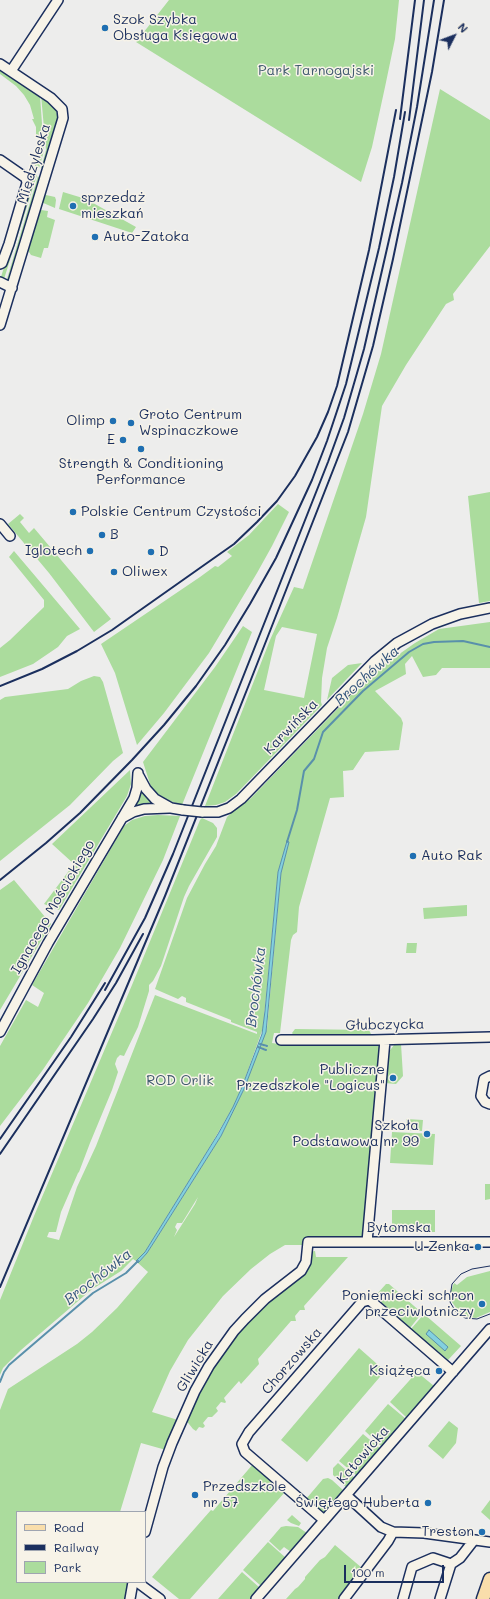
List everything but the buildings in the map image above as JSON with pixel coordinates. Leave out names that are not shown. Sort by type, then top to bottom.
[{"type":"main road","points":[[483,1599],[490,1579]]},
{"type":"street","points":[[11,71],[58,0]]},
{"type":"street","name":"Międzyleska","points":[[0,64],[55,101],[62,109],[63,118],[0,325]]},
{"type":"street","name":"Międzyleska","points":[[0,160],[26,178],[27,183],[7,250],[2,263],[0,264]]},
{"type":"street","points":[[0,282],[12,288]]},
{"type":"street","points":[[0,524],[10,536]]},
{"type":"street","name":"Karwińska","points":[[138,773],[149,793],[155,799],[171,808],[202,812],[218,812],[229,808],[241,799],[375,661],[397,643],[432,624],[460,614],[490,608]]},
{"type":"street","name":"Ignacego Mościckiego","points":[[0,1032],[48,943],[136,793],[138,773]]},
{"type":"street","points":[[121,819],[139,810],[171,808]]},
{"type":"street","name":"Głubczycka","points":[[281,1040],[385,1040],[490,1037]]},
{"type":"street","points":[[367,1242],[385,1040]]},
{"type":"street","points":[[490,1076],[484,1079],[482,1096],[485,1102],[490,1104]]},
{"type":"street","name":"Bytomska","points":[[308,1242],[490,1242]]},
{"type":"street","name":"Gliwicka","points":[[146,1528],[163,1467],[194,1391],[209,1366],[234,1331],[265,1299],[301,1271],[306,1262],[308,1242]]},
{"type":"street","name":"Chorzowska","points":[[324,1520],[245,1452],[242,1444],[249,1432],[362,1302],[369,1300],[372,1302],[453,1372]]},
{"type":"street","name":"Katowicka","points":[[256,1599],[490,1329]]},
{"type":"street","points":[[346,1496],[381,1527],[393,1532],[424,1533],[490,1542]]},
{"type":"street","points":[[344,1599],[388,1542],[393,1532]]},
{"type":"street","points":[[440,1599],[451,1564],[460,1558],[474,1540]]},
{"type":"street","points":[[403,1599],[412,1567],[433,1558],[451,1564]]},
{"type":"street","points":[[130,1599],[133,1583]]},
{"type":"street","points":[[138,1583],[160,1599]]},
{"type":"green space","name":"Park Tarnogajski","points":[[169,0],[399,0],[395,39],[385,87],[372,147],[361,182],[136,42]]},
{"type":"green space","points":[[0,69],[40,96],[44,151],[39,168],[35,166],[39,136],[36,136],[36,127],[32,119],[34,119],[30,105],[16,86],[0,74]]},
{"type":"green space","points":[[440,89],[490,120],[490,246],[453,294],[454,300],[446,304],[406,365],[382,406],[366,517],[327,648],[322,678],[322,705],[236,794],[225,802],[205,806],[270,640],[294,587],[303,589],[363,414],[381,354]],"holes":[[[282,627],[317,634],[304,698],[264,690],[276,636]]]},
{"type":"green space","points":[[41,95],[55,107],[58,118],[45,167],[41,168],[46,150]]},
{"type":"green space","points":[[33,172],[37,175],[4,279],[1,277]]},
{"type":"green space","points":[[38,176],[40,179],[12,275],[8,282],[6,282]]},
{"type":"green space","points":[[63,192],[86,199],[136,227],[132,233],[59,209]]},
{"type":"green space","points":[[46,195],[55,197],[55,208],[41,202],[43,197]]},
{"type":"green space","points":[[38,211],[48,211],[47,217],[55,220],[48,248],[44,248],[41,258],[31,255],[27,249]]},
{"type":"green space","points":[[490,492],[490,601],[479,603],[468,496]]},
{"type":"green space","points":[[278,504],[289,512],[257,573],[209,653],[164,713],[137,745],[115,673],[101,644],[215,566],[218,567],[232,556],[227,552],[249,535]]},
{"type":"green space","points":[[20,514],[24,518],[20,522],[29,533],[34,528],[111,619],[94,632],[49,573],[8,524]]},
{"type":"green space","points":[[14,551],[80,629],[67,636],[58,647],[33,664],[0,677],[0,648],[44,607],[44,600],[9,557]]},
{"type":"green space","name":"ROD Orlik","points":[[490,622],[490,668],[442,668],[436,675],[423,677],[412,656],[405,664],[406,674],[375,691],[401,718],[403,723],[399,750],[365,752],[353,770],[343,771],[344,797],[330,798],[299,907],[297,932],[293,935],[291,940],[280,1033],[274,1033],[272,1043],[382,1045],[364,1239],[304,1245],[285,1245],[270,1254],[251,1269],[223,1296],[188,1340],[170,1371],[152,1412],[178,1420],[166,1450],[141,1443],[120,1511],[16,1511],[16,1583],[129,1583],[126,1599],[0,1599],[0,1410],[8,1389],[77,1344],[92,1332],[117,1308],[148,1272],[138,1263],[147,1253],[221,1136],[244,1089],[259,1049],[266,1049],[260,1047],[261,1045],[267,1046],[261,1044],[267,1028],[281,873],[287,842],[278,872],[263,1028],[242,1087],[233,1107],[145,1252],[136,1261],[133,1259],[121,1271],[91,1290],[21,1350],[3,1368],[0,1375],[0,1300],[200,820],[202,818],[213,823],[217,828],[217,837],[184,897],[161,966],[153,981],[149,985],[149,991],[138,1027],[124,1056],[120,1055],[117,1058],[115,1064],[118,1072],[112,1090],[61,1212],[56,1232],[49,1232],[47,1237],[59,1240],[77,1187],[96,1146],[155,995],[257,1034],[257,1032],[231,1022],[231,1020],[186,1002],[186,998],[182,996],[178,999],[155,989],[187,898],[216,846],[227,817],[250,799],[381,665],[388,662],[415,643],[439,629]],"holes":[[[198,1197],[174,1237],[177,1230],[175,1227],[177,1223],[182,1223]]]},
{"type":"green space","points":[[243,626],[252,632],[182,805],[170,801],[159,795],[151,787],[143,762],[215,667]]},
{"type":"green space","points":[[362,663],[327,700],[332,678],[348,665]]},
{"type":"green space","points":[[94,676],[100,677],[103,682],[123,753],[113,761],[70,805],[0,861],[0,700],[5,697],[68,689],[81,681]]},
{"type":"green space","points":[[130,770],[131,784],[127,796],[59,910],[44,904],[74,864],[52,844]]},
{"type":"green space","points":[[142,790],[153,804],[139,805],[132,808]]},
{"type":"green space","points":[[145,816],[180,816],[163,860],[120,948],[88,1003],[42,1071],[0,1126],[0,1046],[26,1000],[38,1007],[44,993],[32,985],[124,826],[132,820]]},
{"type":"green space","points":[[14,880],[51,924],[0,1010],[0,890]]},
{"type":"green space","points":[[467,905],[467,916],[424,919],[423,908]]},
{"type":"green space","points":[[407,943],[417,943],[416,953],[406,953]]},
{"type":"green space","points":[[295,1029],[369,1030],[371,1034],[370,1036],[295,1037],[292,1033]]},
{"type":"green space","points":[[401,1044],[403,1076],[396,1084],[385,1083],[388,1053],[394,1045]]},
{"type":"green space","points":[[406,1119],[423,1120],[422,1131],[406,1130]]},
{"type":"green space","points":[[392,1132],[435,1134],[433,1165],[390,1163]]},
{"type":"green space","points":[[485,1184],[490,1184],[490,1199],[485,1200]]},
{"type":"green space","points":[[392,1210],[435,1210],[435,1232],[392,1232]]},
{"type":"green space","points":[[315,1251],[316,1257],[348,1257],[304,1306],[305,1310],[300,1310],[295,1316],[296,1321],[291,1321],[258,1359],[259,1364],[241,1384],[239,1381],[224,1398],[226,1402],[221,1402],[216,1408],[218,1411],[212,1417],[208,1417],[203,1423],[205,1426],[203,1428],[199,1427],[196,1431],[193,1429],[185,1419],[215,1361],[254,1313],[299,1276],[310,1252]]},
{"type":"green space","points":[[490,1271],[490,1312],[476,1318],[469,1317],[459,1312],[452,1302],[451,1291],[454,1283],[457,1285],[467,1277]]},
{"type":"green space","points":[[386,1284],[389,1284],[422,1313],[410,1328],[381,1302],[382,1300],[378,1297],[377,1294]]},
{"type":"green space","points":[[424,1314],[461,1346],[448,1360],[411,1329]]},
{"type":"green space","points":[[359,1348],[385,1371],[307,1462],[281,1440]]},
{"type":"green space","points":[[417,1372],[434,1386],[407,1418],[390,1402]]},
{"type":"green space","points":[[388,1404],[406,1419],[382,1447],[365,1431]]},
{"type":"green space","points":[[449,1421],[458,1428],[456,1443],[443,1459],[428,1446]]},
{"type":"green space","points":[[363,1434],[381,1449],[357,1476],[339,1461]]},
{"type":"green space","points":[[338,1463],[355,1478],[347,1488],[333,1475],[333,1468]]},
{"type":"green space","points":[[253,1464],[285,1492],[190,1599],[179,1599],[152,1577],[211,1510],[213,1511]]},
{"type":"green space","points":[[328,1478],[344,1491],[324,1512],[321,1512],[306,1499],[323,1479]]},
{"type":"green space","points":[[490,1500],[490,1520],[481,1512]]},
{"type":"green space","points":[[292,1515],[301,1523],[299,1526],[287,1520]]},
{"type":"green space","points":[[281,1527],[298,1527],[307,1533],[291,1552],[284,1547],[280,1551],[269,1541]]},
{"type":"green space","points":[[268,1542],[286,1558],[261,1586],[243,1570]]},
{"type":"green space","points":[[335,1545],[362,1568],[341,1599],[286,1599],[320,1560],[325,1557]]},
{"type":"green space","points":[[242,1572],[260,1588],[251,1599],[218,1599]]},
{"type":"water","points":[[287,841],[289,842],[281,873],[266,1032],[244,1089],[221,1136],[147,1253],[138,1263],[136,1261],[145,1252],[233,1107],[262,1034],[278,872]]},
{"type":"water","points":[[429,1330],[448,1347],[445,1351],[426,1334]]},
{"type":"waterway","name":"Brochówka","points":[[287,842],[297,810],[304,771],[314,759],[323,732],[363,691],[409,652],[423,644],[463,641],[490,647]]},
{"type":"waterway","points":[[260,1044],[267,1046]]},
{"type":"waterway","points":[[258,1047],[266,1050]]},
{"type":"waterway","name":"Brochówka","points":[[0,1382],[9,1365],[93,1293],[126,1273],[138,1261]]},
{"type":"tram line","points":[[490,1266],[472,1269],[461,1274],[452,1284],[450,1297],[450,1302],[456,1312],[465,1318],[477,1319],[490,1314]]},
{"type":"railway","points":[[400,119],[415,0]]},
{"type":"railway","points":[[409,120],[424,0]]},
{"type":"railway","points":[[105,990],[145,918],[173,854],[344,418],[364,349],[402,183],[417,107],[434,0]]},
{"type":"railway","points":[[0,1287],[165,896],[348,432],[373,346],[393,259],[432,72],[444,0]]},
{"type":"railway","points":[[0,686],[42,669],[77,651],[112,630],[234,544],[277,501],[295,476],[317,437],[337,386],[369,250],[396,110]]},
{"type":"railway","points":[[0,880],[80,813],[164,725],[196,686],[225,645],[276,558],[312,480],[346,384],[379,248],[394,177],[405,112]]},
{"type":"railway","points":[[0,1154],[93,1019],[116,983],[143,934]]},
{"type":"railway","points":[[0,1139],[71,1037],[105,983]]},
{"type":"place","name":"Szok Szybka Obsługa Księgowa","points":[[105,28]]},
{"type":"place","name":"sprzedaż mieszkań","points":[[73,206]]},
{"type":"place","name":"Auto-Zatoka","points":[[95,237]]},
{"type":"place","name":"Olimp","points":[[113,421]]},
{"type":"place","name":"Groto Centrum Wspinaczkowe","points":[[131,423]]},
{"type":"place","name":"E","points":[[123,440]]},
{"type":"place","name":"Strength & Conditioning Performance","points":[[141,449]]},
{"type":"place","name":"Polskie Centrum Czystości","points":[[73,512]]},
{"type":"place","name":"B","points":[[102,535]]},
{"type":"place","name":"Iglotech","points":[[90,551]]},
{"type":"place","name":"D","points":[[151,552]]},
{"type":"place","name":"Oliwex","points":[[114,572]]},
{"type":"place","name":"Auto Rak","points":[[413,856]]},
{"type":"place","name":"Publiczne Przedszkole \"Logicus\"","points":[[393,1078]]},
{"type":"place","name":"Szkoła Podstawowa nr 99","points":[[427,1134]]},
{"type":"place","name":"U Zenka","points":[[478,1247]]},
{"type":"place","name":"Poniemiecki schron przeciwlotniczy","points":[[482,1304]]},
{"type":"place","name":"Książęca","points":[[439,1371]]},
{"type":"place","name":"Przedszkole nr 57","points":[[195,1495]]},
{"type":"place","name":"Świętego Huberta","points":[[428,1503]]},
{"type":"place","name":"Treston","points":[[482,1532]]}]
